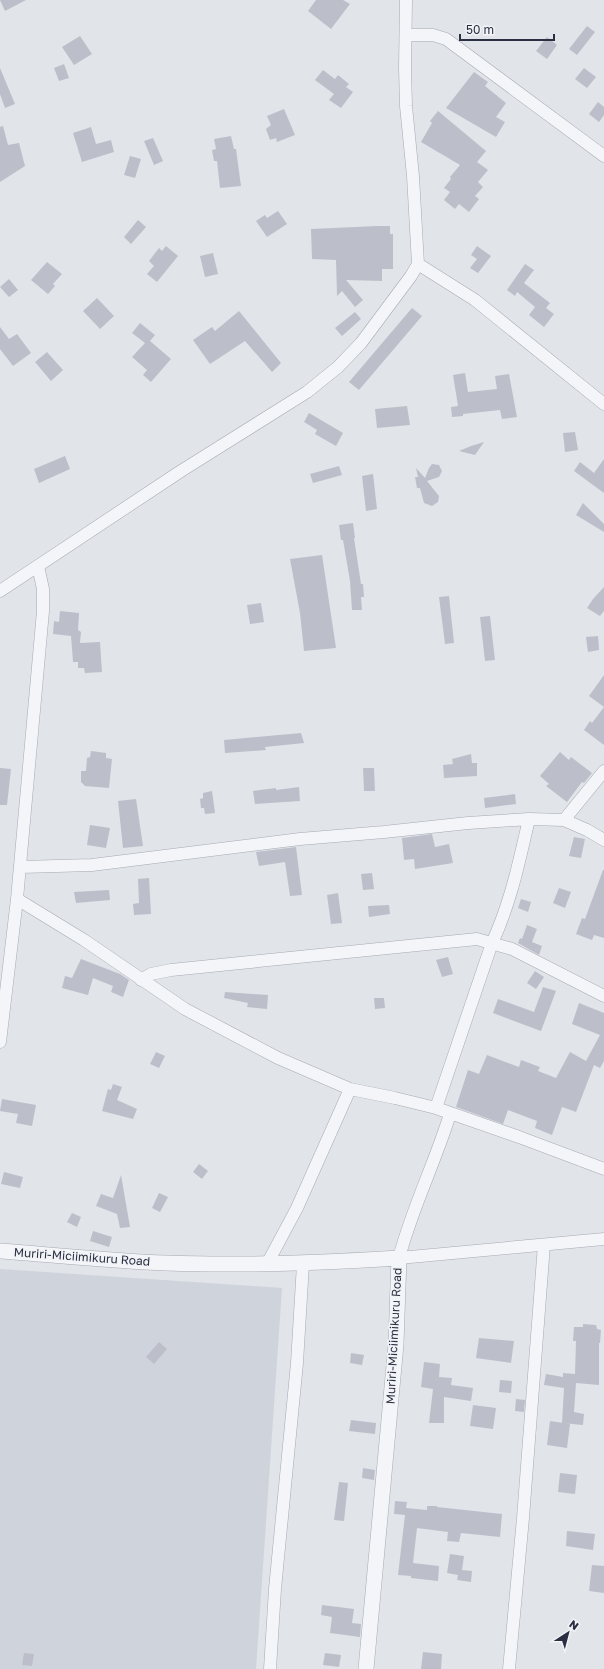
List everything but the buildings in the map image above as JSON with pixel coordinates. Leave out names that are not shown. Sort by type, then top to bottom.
[{"type":"street","points":[[0,591],[181,471],[294,400],[324,379],[361,344],[411,276],[418,264],[413,176],[406,106],[406,0]]},
{"type":"street","points":[[406,35],[433,35],[449,42],[604,156]]},
{"type":"street","points":[[418,264],[475,300],[604,404]]},
{"type":"street","points":[[0,1042],[21,867],[43,611],[43,589],[38,566]]},
{"type":"street","points":[[564,820],[604,771]]},
{"type":"street","points":[[21,867],[92,865],[300,839],[468,823],[529,819],[564,820],[581,827],[604,840]]},
{"type":"street","points":[[436,1108],[492,943],[504,918],[513,888],[529,819]]},
{"type":"street","points":[[17,899],[79,937],[186,1010],[278,1058],[350,1089],[436,1108],[604,1169]]},
{"type":"street","points":[[141,980],[151,974],[171,970],[465,939],[477,939],[525,955],[604,996]]},
{"type":"street","points":[[268,1264],[297,1208],[350,1089]]},
{"type":"street","points":[[450,1114],[439,1149],[412,1213],[399,1258],[604,1239]]},
{"type":"street","points":[[508,1669],[523,1518],[544,1245]]},
{"type":"street","name":"Muriri-Miciimikuru Road","points":[[0,1251],[164,1263],[303,1264],[399,1258],[396,1344],[366,1669]]},
{"type":"street","points":[[270,1669],[275,1589],[297,1363],[303,1264]]},
{"type":"shaded area","points":[[0,1269],[282,1288],[256,1669],[0,1669]]}]
